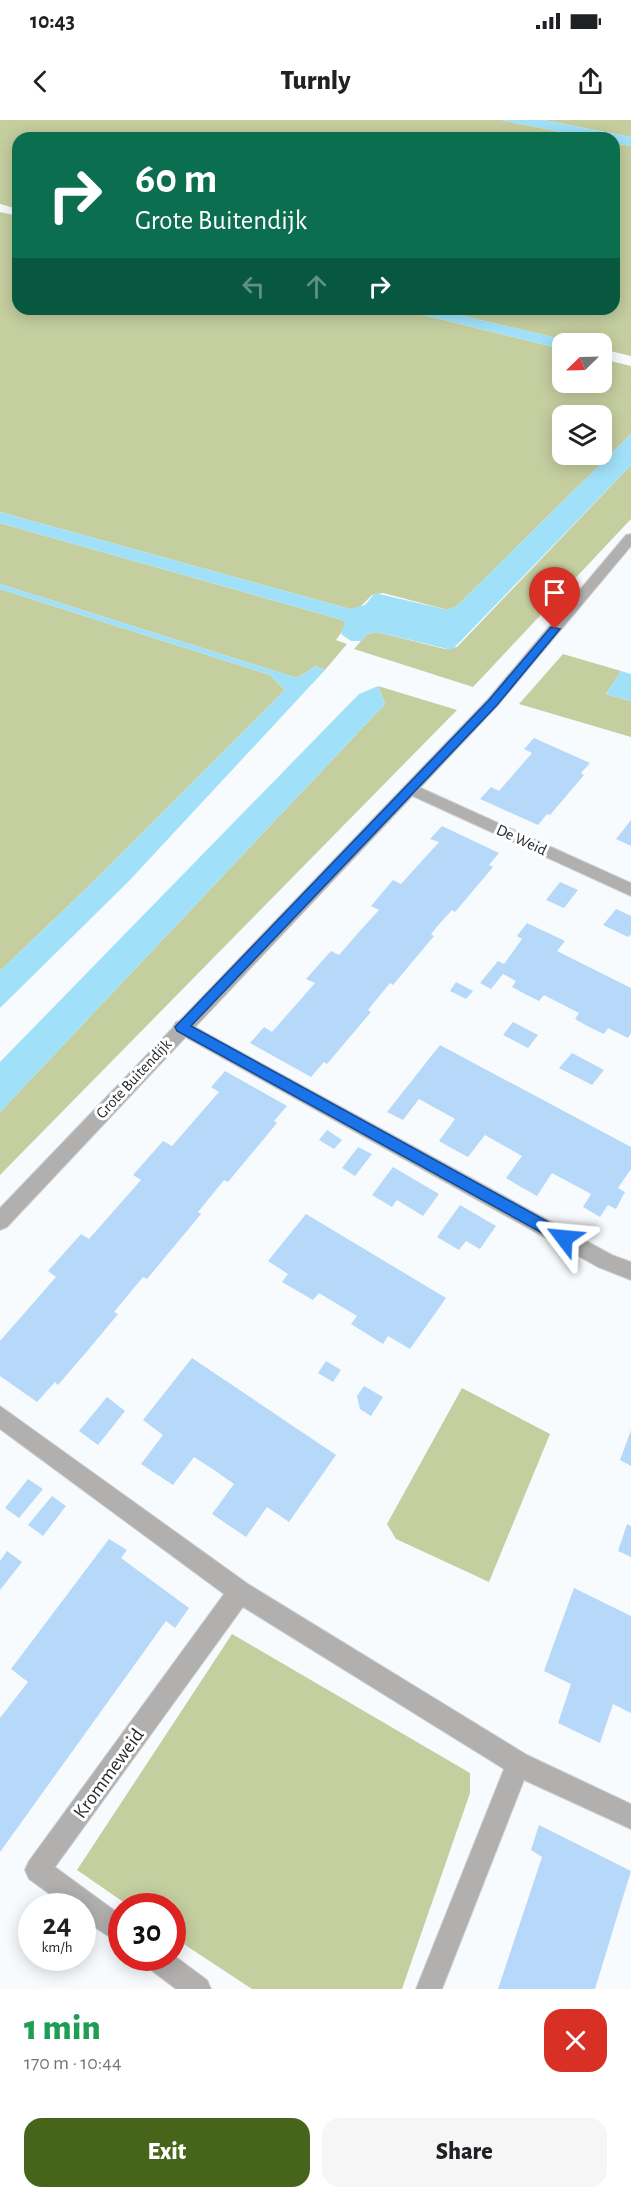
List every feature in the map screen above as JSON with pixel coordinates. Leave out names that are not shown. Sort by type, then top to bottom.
[{"type":"street","name":"Grote Buitendijk","points":[[0,1221],[493,702],[631,538]]},
{"type":"street","name":"De Weid","points":[[412,789],[631,890]]},
{"type":"street","points":[[182,1027],[605,1261],[631,1271]]},
{"type":"street","points":[[0,1416],[240,1592],[518,1764],[631,1818]]},
{"type":"street","name":"Krommeweid","points":[[108,1922],[38,1870],[240,1592]]},
{"type":"street","points":[[429,1989],[518,1764]]},
{"type":"street","points":[[174,1971],[198,1989]]},
{"type":"green space","points":[[0,120],[502,120],[561,132],[12,132],[12,207],[0,204]]},
{"type":"green space","points":[[543,120],[631,120],[631,137],[620,135],[620,132],[605,132]]},
{"type":"green space","points":[[620,144],[631,146],[631,356],[612,351],[612,333],[552,333],[552,337],[459,315],[620,315]]},
{"type":"green space","points":[[0,212],[12,215],[12,315],[423,315],[552,347],[552,393],[612,393],[612,361],[631,366],[631,434],[612,453],[612,405],[552,405],[552,465],[600,465],[458,605],[448,610],[383,593],[372,595],[359,608],[350,609],[0,512]]},
{"type":"green space","points":[[631,465],[631,519],[473,687],[354,649],[367,634],[377,632],[445,649],[457,647]]},
{"type":"green space","points":[[0,523],[339,619],[345,622],[345,627],[336,640],[347,644],[325,670],[316,666],[297,678],[0,584]]},
{"type":"green space","points":[[0,589],[270,675],[285,690],[92,883],[0,971]]},
{"type":"green space","points":[[563,654],[621,671],[606,694],[631,701],[631,737],[519,704]]},
{"type":"green space","points":[[378,686],[457,710],[0,1175],[0,1112],[385,704]]},
{"type":"green space","points":[[462,1388],[550,1434],[489,1582],[396,1539],[387,1524]]},
{"type":"green space","points":[[232,1634],[470,1773],[470,1793],[402,1989],[252,1989],[186,1946],[186,1893],[110,1893],[77,1870]]},
{"type":"water","points":[[502,120],[543,120],[605,132],[561,132]]},
{"type":"water","points":[[620,135],[631,137],[631,146],[620,144]]},
{"type":"water","points":[[423,315],[459,315],[552,337],[552,347]]},
{"type":"water","points":[[631,434],[631,465],[452,650],[377,632],[367,634],[362,641],[351,641],[341,634],[345,622],[339,619],[0,523],[0,512],[350,609],[365,605],[375,593],[448,610],[458,605],[600,465],[612,465],[612,453]]},
{"type":"water","points":[[0,584],[297,678],[316,666],[325,670],[129,881],[0,1008],[0,971],[92,883],[285,690],[270,675],[0,589]]},
{"type":"water","points":[[621,671],[631,674],[631,701],[606,694]]},
{"type":"water","points":[[378,686],[385,704],[0,1112],[0,1062],[359,694]]},
{"type":"building","points":[[534,738],[590,763],[581,773],[584,775],[550,815],[547,814],[538,825],[480,799],[491,787],[499,791],[532,753],[524,749]]},
{"type":"building","points":[[631,820],[631,846],[616,839]]},
{"type":"building","points":[[442,826],[499,853],[489,865],[493,867],[455,912],[452,910],[441,922],[431,934],[434,936],[393,985],[390,983],[368,1010],[371,1012],[327,1064],[324,1062],[311,1077],[250,1043],[264,1027],[272,1032],[315,983],[306,979],[331,951],[339,955],[379,910],[371,906],[393,880],[401,884],[439,842],[430,839]]},
{"type":"building","points":[[560,882],[578,890],[564,908],[546,900]]},
{"type":"building","points":[[616,909],[631,916],[631,934],[628,937],[603,925]]},
{"type":"building","points":[[527,923],[565,941],[557,951],[631,988],[631,1033],[628,1038],[608,1028],[604,1034],[589,1027],[575,1019],[579,1013],[544,995],[539,1001],[525,994],[512,987],[516,981],[503,974],[491,989],[480,983],[498,961],[504,964],[522,939],[517,936]]},
{"type":"building","points":[[456,982],[473,991],[466,999],[450,991]]},
{"type":"building","points":[[513,1022],[538,1035],[528,1048],[503,1035]]},
{"type":"building","points":[[440,1045],[631,1147],[631,1169],[618,1188],[625,1192],[616,1209],[608,1205],[600,1217],[583,1207],[591,1194],[552,1173],[537,1196],[506,1178],[522,1156],[485,1135],[468,1157],[453,1149],[439,1141],[455,1119],[419,1099],[403,1120],[387,1112]]},
{"type":"building","points":[[572,1053],[604,1070],[592,1085],[559,1068]]},
{"type":"building","points":[[225,1071],[287,1106],[274,1121],[277,1123],[228,1182],[224,1180],[198,1212],[201,1214],[147,1279],[143,1277],[114,1312],[118,1314],[89,1349],[58,1385],[55,1382],[37,1402],[0,1376],[0,1341],[56,1277],[48,1271],[81,1234],[89,1239],[141,1180],[133,1175],[163,1141],[172,1146],[219,1092],[211,1087]]},
{"type":"building","points":[[327,1130],[342,1140],[334,1149],[319,1140]]},
{"type":"building","points":[[358,1147],[372,1154],[355,1176],[342,1168]]},
{"type":"building","points":[[393,1167],[439,1194],[423,1216],[397,1200],[392,1207],[372,1195]]},
{"type":"building","points":[[460,1205],[496,1226],[480,1249],[466,1241],[459,1250],[437,1237]]},
{"type":"building","points":[[306,1214],[446,1298],[410,1349],[388,1336],[383,1344],[351,1324],[357,1316],[319,1293],[313,1300],[282,1282],[288,1274],[268,1261]]},
{"type":"building","points":[[192,1358],[336,1455],[289,1522],[267,1507],[246,1537],[212,1514],[234,1484],[214,1470],[194,1457],[173,1485],[141,1464],[163,1435],[143,1420]]},
{"type":"building","points":[[326,1361],[341,1370],[333,1382],[318,1373]]},
{"type":"building","points":[[364,1386],[383,1397],[371,1416],[360,1409],[357,1396]]},
{"type":"building","points":[[107,1397],[125,1411],[98,1445],[79,1431]]},
{"type":"building","points":[[631,1430],[631,1466],[620,1460]]},
{"type":"building","points":[[28,1479],[43,1489],[19,1518],[5,1508]]},
{"type":"building","points":[[52,1496],[66,1506],[43,1536],[28,1525]]},
{"type":"building","points":[[627,1524],[631,1526],[631,1557],[618,1551]]},
{"type":"building","points":[[109,1539],[127,1550],[121,1558],[189,1608],[175,1628],[166,1621],[0,1852],[0,1718],[28,1682],[11,1669]]},
{"type":"building","points":[[7,1551],[22,1562],[0,1590],[0,1561]]},
{"type":"building","points":[[574,1588],[631,1616],[631,1713],[613,1704],[600,1743],[558,1723],[571,1684],[544,1671]]},
{"type":"building","points":[[539,1825],[631,1871],[595,1989],[498,1989],[542,1857],[531,1850]]},
{"type":"route","points":[[555,629],[493,702],[412,789],[182,1027],[564,1238]]}]
